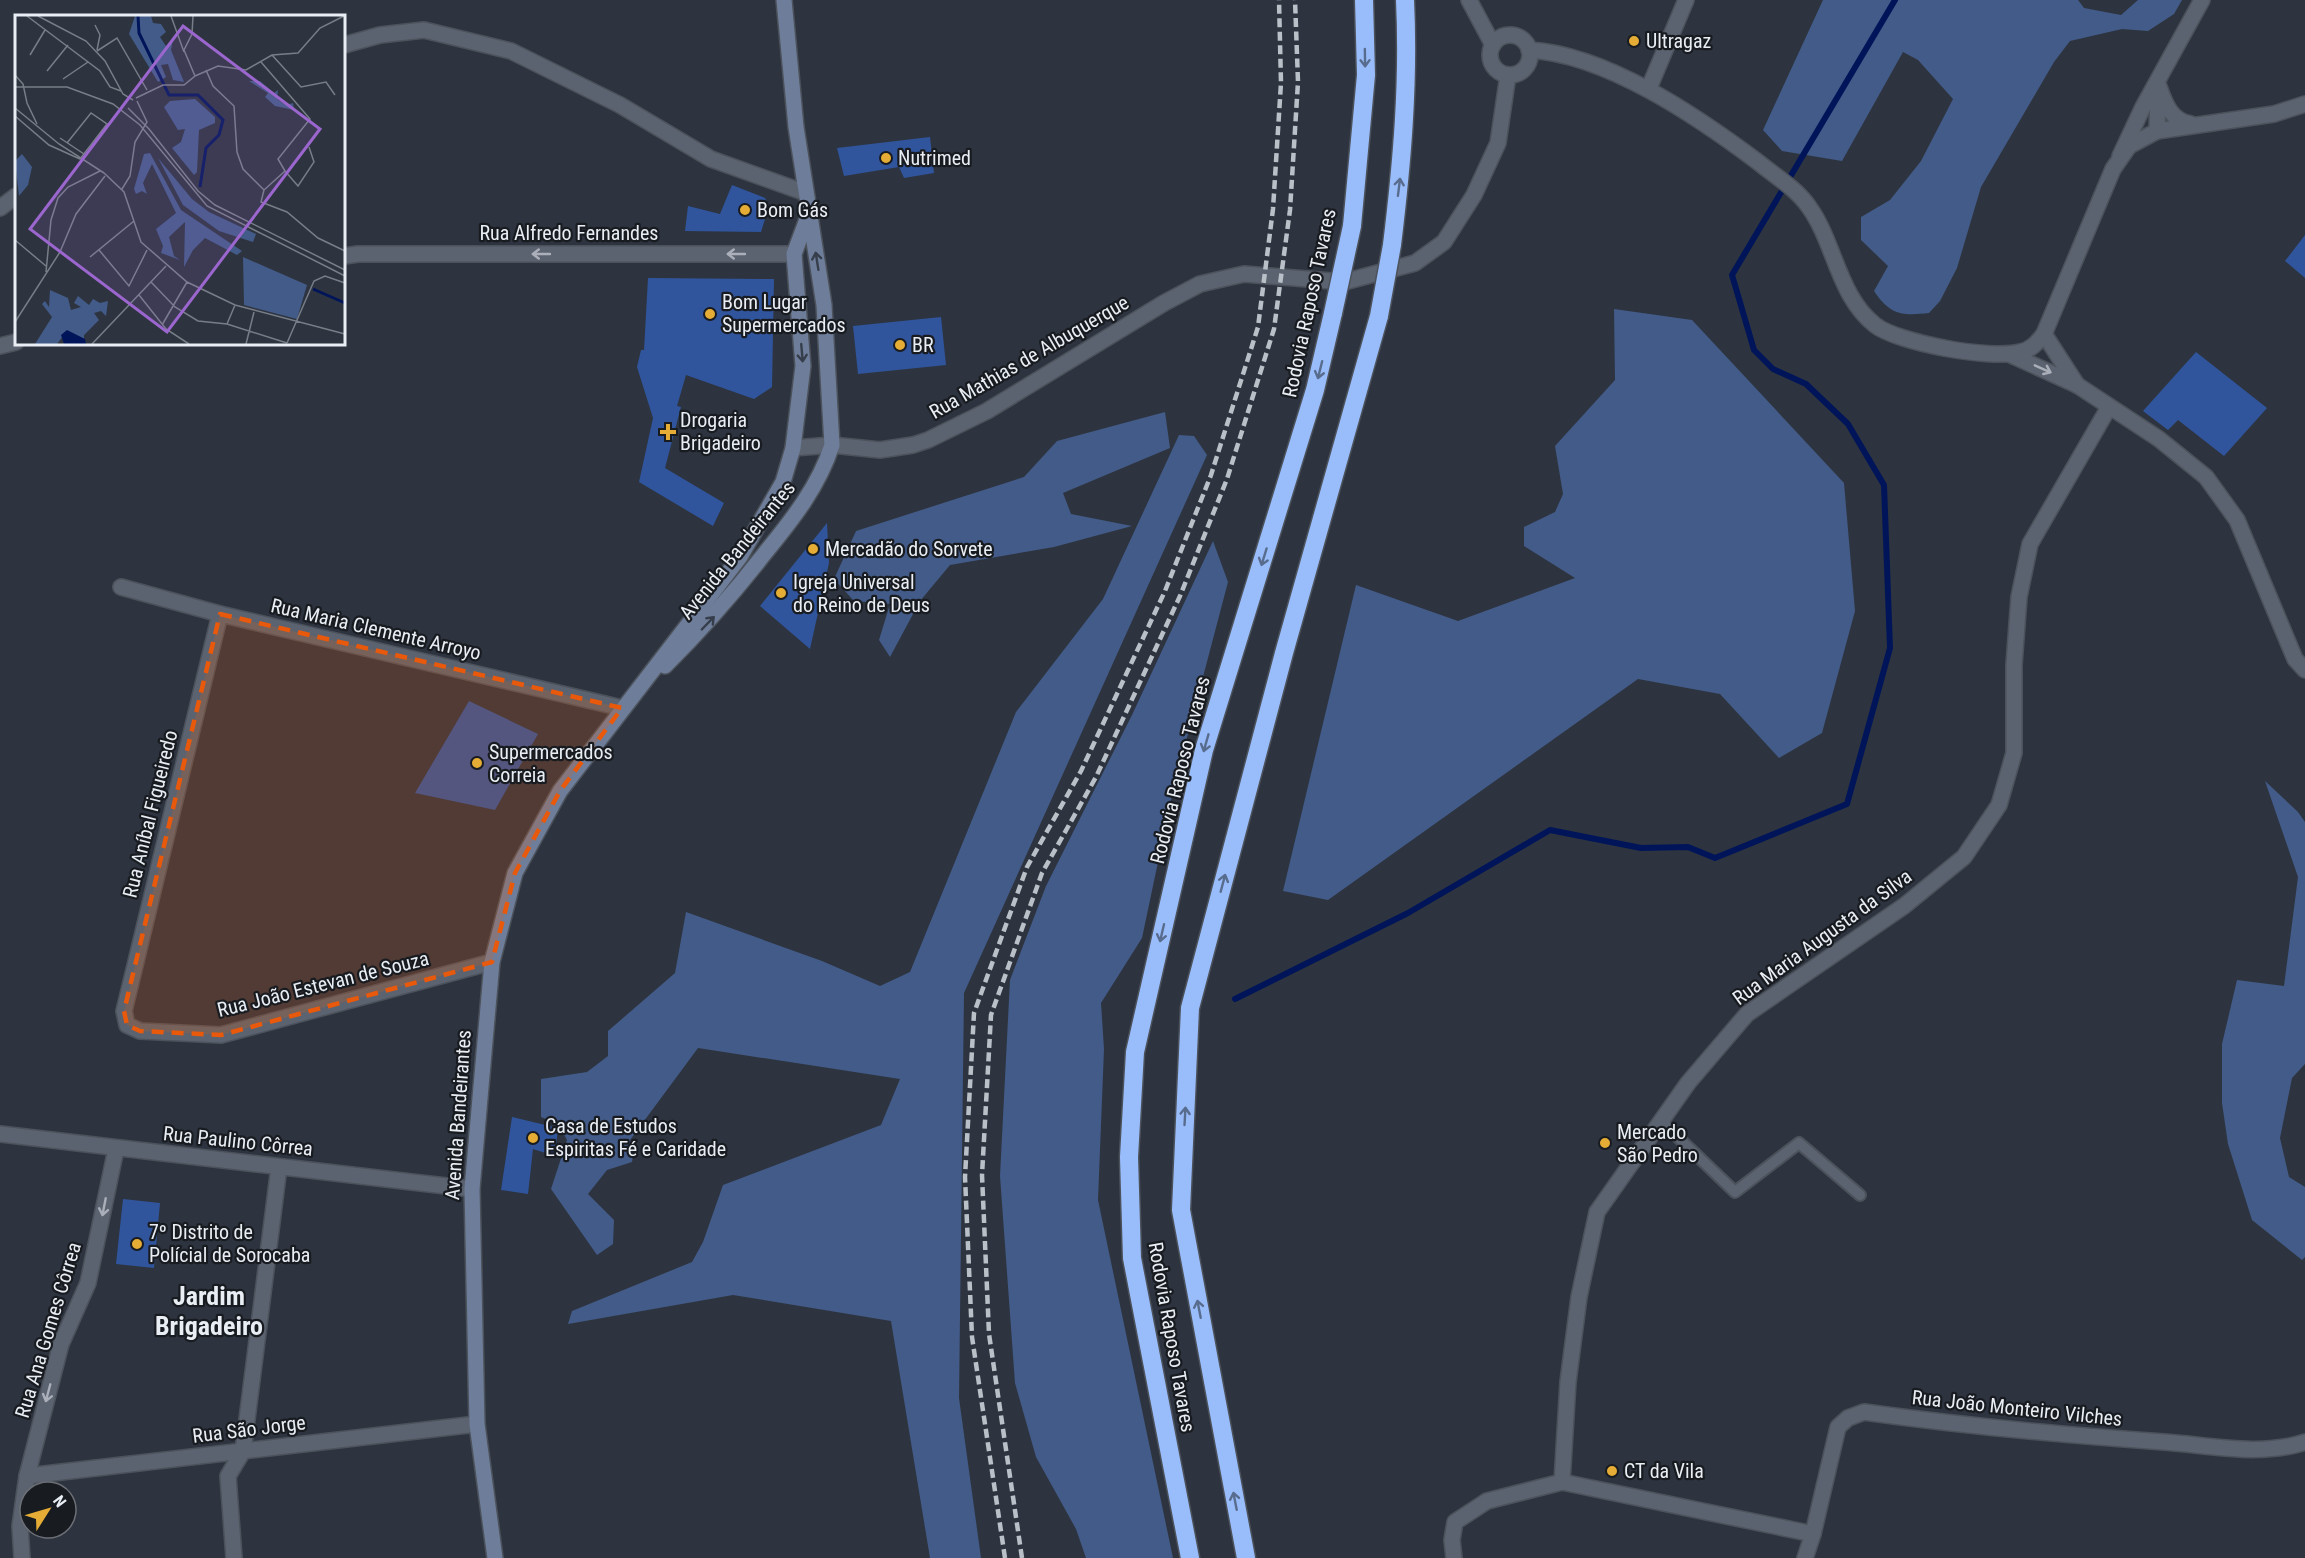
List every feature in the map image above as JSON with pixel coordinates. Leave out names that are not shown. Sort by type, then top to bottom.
[{"type":"highway","name":"Rodovia Raposo Tavares","points":[[1190,1558],[1132,1258],[1129,1156],[1135,1052],[1204,750],[1315,390],[1352,226],[1366,75],[1364,0]]},
{"type":"highway","name":"Rodovia Raposo Tavares","points":[[1246,1558],[1181,1210],[1190,1008],[1284,653],[1379,316],[1392,245],[1404,149],[1407,52],[1405,0]]},
{"type":"main road","name":"Avenida Bandeirantes","points":[[622,708],[724,605],[798,512],[826,466],[832,445],[824,305],[796,127],[784,0]]},
{"type":"main road","name":"Avenida Bandeirantes","points":[[495,1558],[477,1424],[472,1189],[492,962],[515,873],[560,791],[740,557],[783,483],[793,448],[803,366],[794,254],[809,214]]},
{"type":"street","points":[[1469,0],[1493,45],[1491,62],[1499,72],[1508,75],[1524,70],[1530,57],[1526,44],[1515,36],[1503,37],[1493,45]]},
{"type":"street","points":[[1648,88],[1686,0]]},
{"type":"street","points":[[2009,354],[2028,350],[2036,345],[2044,334],[2143,107],[2158,84],[2202,0]]},
{"type":"street","points":[[345,45],[381,35],[424,30],[511,51],[620,105],[711,159],[806,193]]},
{"type":"street","points":[[1529,50],[1554,51],[1648,88],[1731,142],[1769,171],[1799,195],[1816,217],[1854,300],[1873,324],[1886,332],[1916,342],[2009,354],[2077,385],[2182,457],[2206,477],[2237,520],[2295,659],[2305,670]]},
{"type":"street","name":"Rua Mathias de Albuquerque","points":[[793,448],[832,445],[880,450],[913,445],[928,440],[997,405],[1200,284],[1244,274],[1344,282],[1415,263],[1444,242],[1474,195],[1498,143],[1508,75]]},
{"type":"street","points":[[2158,84],[2166,106],[2174,117],[2191,124]]},
{"type":"street","points":[[2152,132],[2158,84]]},
{"type":"street","points":[[2120,158],[2136,140],[2152,132],[2191,124],[2274,114],[2305,104]]},
{"type":"street","points":[[2143,107],[2142,117],[2152,132]]},
{"type":"street","points":[[0,207],[15,197]]},
{"type":"street","name":"Rua Alfredo Fernandes","points":[[345,256],[358,254],[794,254]]},
{"type":"street","points":[[2044,334],[2077,385]]},
{"type":"street","points":[[0,346],[15,342]]},
{"type":"street","name":"Rua Maria Augusta da Silva","points":[[1562,1482],[1569,1371],[1579,1297],[1598,1212],[1688,1083],[1747,1014],[1904,906],[1964,857],[1999,805],[2014,753],[2014,665],[2019,597],[2030,544],[2109,407]]},
{"type":"street","name":"Rua Maria Clemente Arroyo","points":[[121,587],[220,614],[622,708]]},
{"type":"street","name":"Rua Aníbal Figueiredo","points":[[127,1024],[124,1011],[220,614]]},
{"type":"street","name":"Rua João Estevan de Souza","points":[[127,1024],[140,1031],[221,1035],[492,962]]},
{"type":"street","name":"Rua Paulino Côrrea","points":[[0,1134],[472,1189]]},
{"type":"street","name":"Rua Ana Gomes Côrrea","points":[[22,1558],[20,1526],[27,1476],[61,1344],[88,1283],[116,1149]]},
{"type":"street","points":[[234,1558],[228,1476],[243,1451],[279,1167]]},
{"type":"street","name":"Rua João Monteiro Vilches","points":[[1805,1558],[1813,1534],[1838,1427],[1848,1418],[1864,1412],[2068,1437],[2233,1449],[2289,1446],[2305,1442]]},
{"type":"street","name":"Rua São Jorge","points":[[27,1476],[477,1424]]},
{"type":"street","points":[[1454,1558],[1452,1540],[1455,1522],[1473,1509],[1487,1501],[1562,1482],[1813,1534]]},
{"type":"lane","points":[[1661,1121],[1735,1192],[1800,1143],[1860,1195]]},
{"type":"highlighted area","points":[[220,614],[622,708],[560,791],[515,873],[492,962],[221,1035],[140,1031],[127,1025],[124,1011]]},
{"type":"shaded area","points":[[1823,0],[2078,0],[2084,8],[2121,15],[2138,0],[2182,0],[2174,14],[2148,31],[2122,29],[2070,41],[2054,62],[1981,187],[1957,268],[1940,301],[1929,313],[1904,314],[1891,309],[1874,291],[1888,266],[1861,240],[1861,217],[1890,200],[1921,161],[1953,99],[1918,60],[1903,52],[1842,161],[1782,151],[1763,130]]},
{"type":"shaded area","points":[[1614,309],[1692,320],[1844,483],[1855,611],[1822,733],[1779,758],[1720,694],[1638,679],[1328,900],[1283,891],[1356,585],[1458,621],[1575,578],[1524,546],[1524,527],[1555,512],[1563,494],[1555,446],[1615,380]]},
{"type":"shaded area","points":[[1165,412],[1170,448],[1063,493],[1071,514],[1132,526],[1054,547],[950,565],[920,601],[890,657],[879,640],[890,604],[854,601],[834,579],[856,531],[1024,477],[1057,441]]},
{"type":"shaded area","points":[[1179,435],[1194,436],[1207,455],[964,993],[959,1398],[981,1558],[930,1558],[891,1321],[733,1295],[568,1324],[572,1311],[692,1262],[703,1242],[723,1185],[881,1125],[900,1079],[698,1048],[630,1140],[634,1150],[632,1162],[607,1170],[588,1194],[614,1220],[613,1244],[597,1255],[551,1189],[567,1140],[559,1125],[541,1117],[541,1079],[587,1072],[608,1056],[608,1031],[675,973],[686,912],[822,961],[880,986],[910,972],[1016,712],[1103,599]]},
{"type":"shaded area","points":[[1213,541],[1228,582],[1173,791],[1142,938],[1101,1003],[1104,1049],[1098,1200],[1173,1558],[1086,1558],[1076,1529],[1036,1457],[1015,1383],[1000,1176],[1010,980],[1046,886],[1132,715]]},
{"type":"shaded area","points":[[2265,781],[2298,812],[2305,822],[2305,1064],[2292,1078],[2280,1138],[2289,1177],[2305,1187],[2305,1257],[2302,1260],[2252,1220],[2228,1144],[2222,1103],[2222,1044],[2237,980],[2284,986],[2298,877]]},
{"type":"building","name":"Nutrimed","points":[[930,137],[934,173],[904,178],[899,167],[844,176],[837,148]]},
{"type":"building","name":"Bom Gás","points":[[732,185],[765,198],[769,206],[761,232],[685,231],[688,206],[720,214]]},
{"type":"building","points":[[2305,235],[2305,278],[2285,261]]},
{"type":"building","name":"Bom Lugar Supermercados","points":[[648,278],[774,279],[772,387],[754,399],[686,375],[677,406],[681,407],[665,468],[724,503],[713,526],[639,482],[653,418],[637,367],[641,350],[644,350]]},
{"type":"building","name":"BR","points":[[941,317],[946,365],[858,374],[853,326]]},
{"type":"building","points":[[2196,352],[2267,408],[2224,456],[2178,420],[2168,430],[2143,411]]},
{"type":"building","points":[[827,523],[829,563],[810,649],[760,606]]},
{"type":"building","name":"Supermercados Correia","points":[[469,701],[538,734],[495,810],[415,793]]},
{"type":"building","name":"Casa de Estudos Espiritas Fé e Caridade","points":[[512,1117],[558,1128],[555,1156],[533,1149],[528,1194],[501,1190]]},
{"type":"building","name":"7º Distrito de Polícial de Sorocaba","points":[[123,1199],[160,1203],[154,1268],[116,1264]]},
{"type":"waterway","points":[[1235,999],[1408,913],[1550,830],[1641,848],[1688,847],[1715,858],[1847,804],[1890,648],[1884,485],[1848,424],[1806,384],[1773,369],[1754,350],[1732,275],[1895,0]]},
{"type":"railway","points":[[1005,1558],[972,1337],[965,1177],[974,1013],[1027,867],[1081,771],[1165,591],[1211,475],[1258,327],[1273,209],[1281,83],[1279,0]]},
{"type":"railway","points":[[1022,1558],[989,1334],[982,1175],[991,1015],[1042,873],[1096,777],[1180,596],[1227,479],[1274,329],[1290,210],[1298,82],[1295,0]]},
{"type":"place","name":"Ultragaz","points":[[1634,41]]},
{"type":"place","name":"Nutrimed","points":[[886,158]]},
{"type":"place","name":"Bom Gás","points":[[745,210]]},
{"type":"place","name":"Bom Lugar Supermercados","points":[[710,314]]},
{"type":"place","name":"BR","points":[[900,345]]},
{"type":"place","name":"Drogaria Brigadeiro","points":[[668,432]]},
{"type":"place","name":"Mercadão do Sorvete","points":[[813,549]]},
{"type":"place","name":"Igreja Universal do Reino de Deus","points":[[781,593]]},
{"type":"place","name":"Supermercados Correia","points":[[477,763]]},
{"type":"place","name":"Casa de Estudos Espiritas Fé e Caridade","points":[[533,1138]]},
{"type":"place","name":"Mercado São Pedro","points":[[1605,1143]]},
{"type":"place","name":"7º Distrito de Polícial de Sorocaba","points":[[137,1244]]},
{"type":"place","name":"CT da Vila","points":[[1612,1471]]},
{"type":"district","name":"Jardim Brigadeiro","points":[[209,1311]]}]
